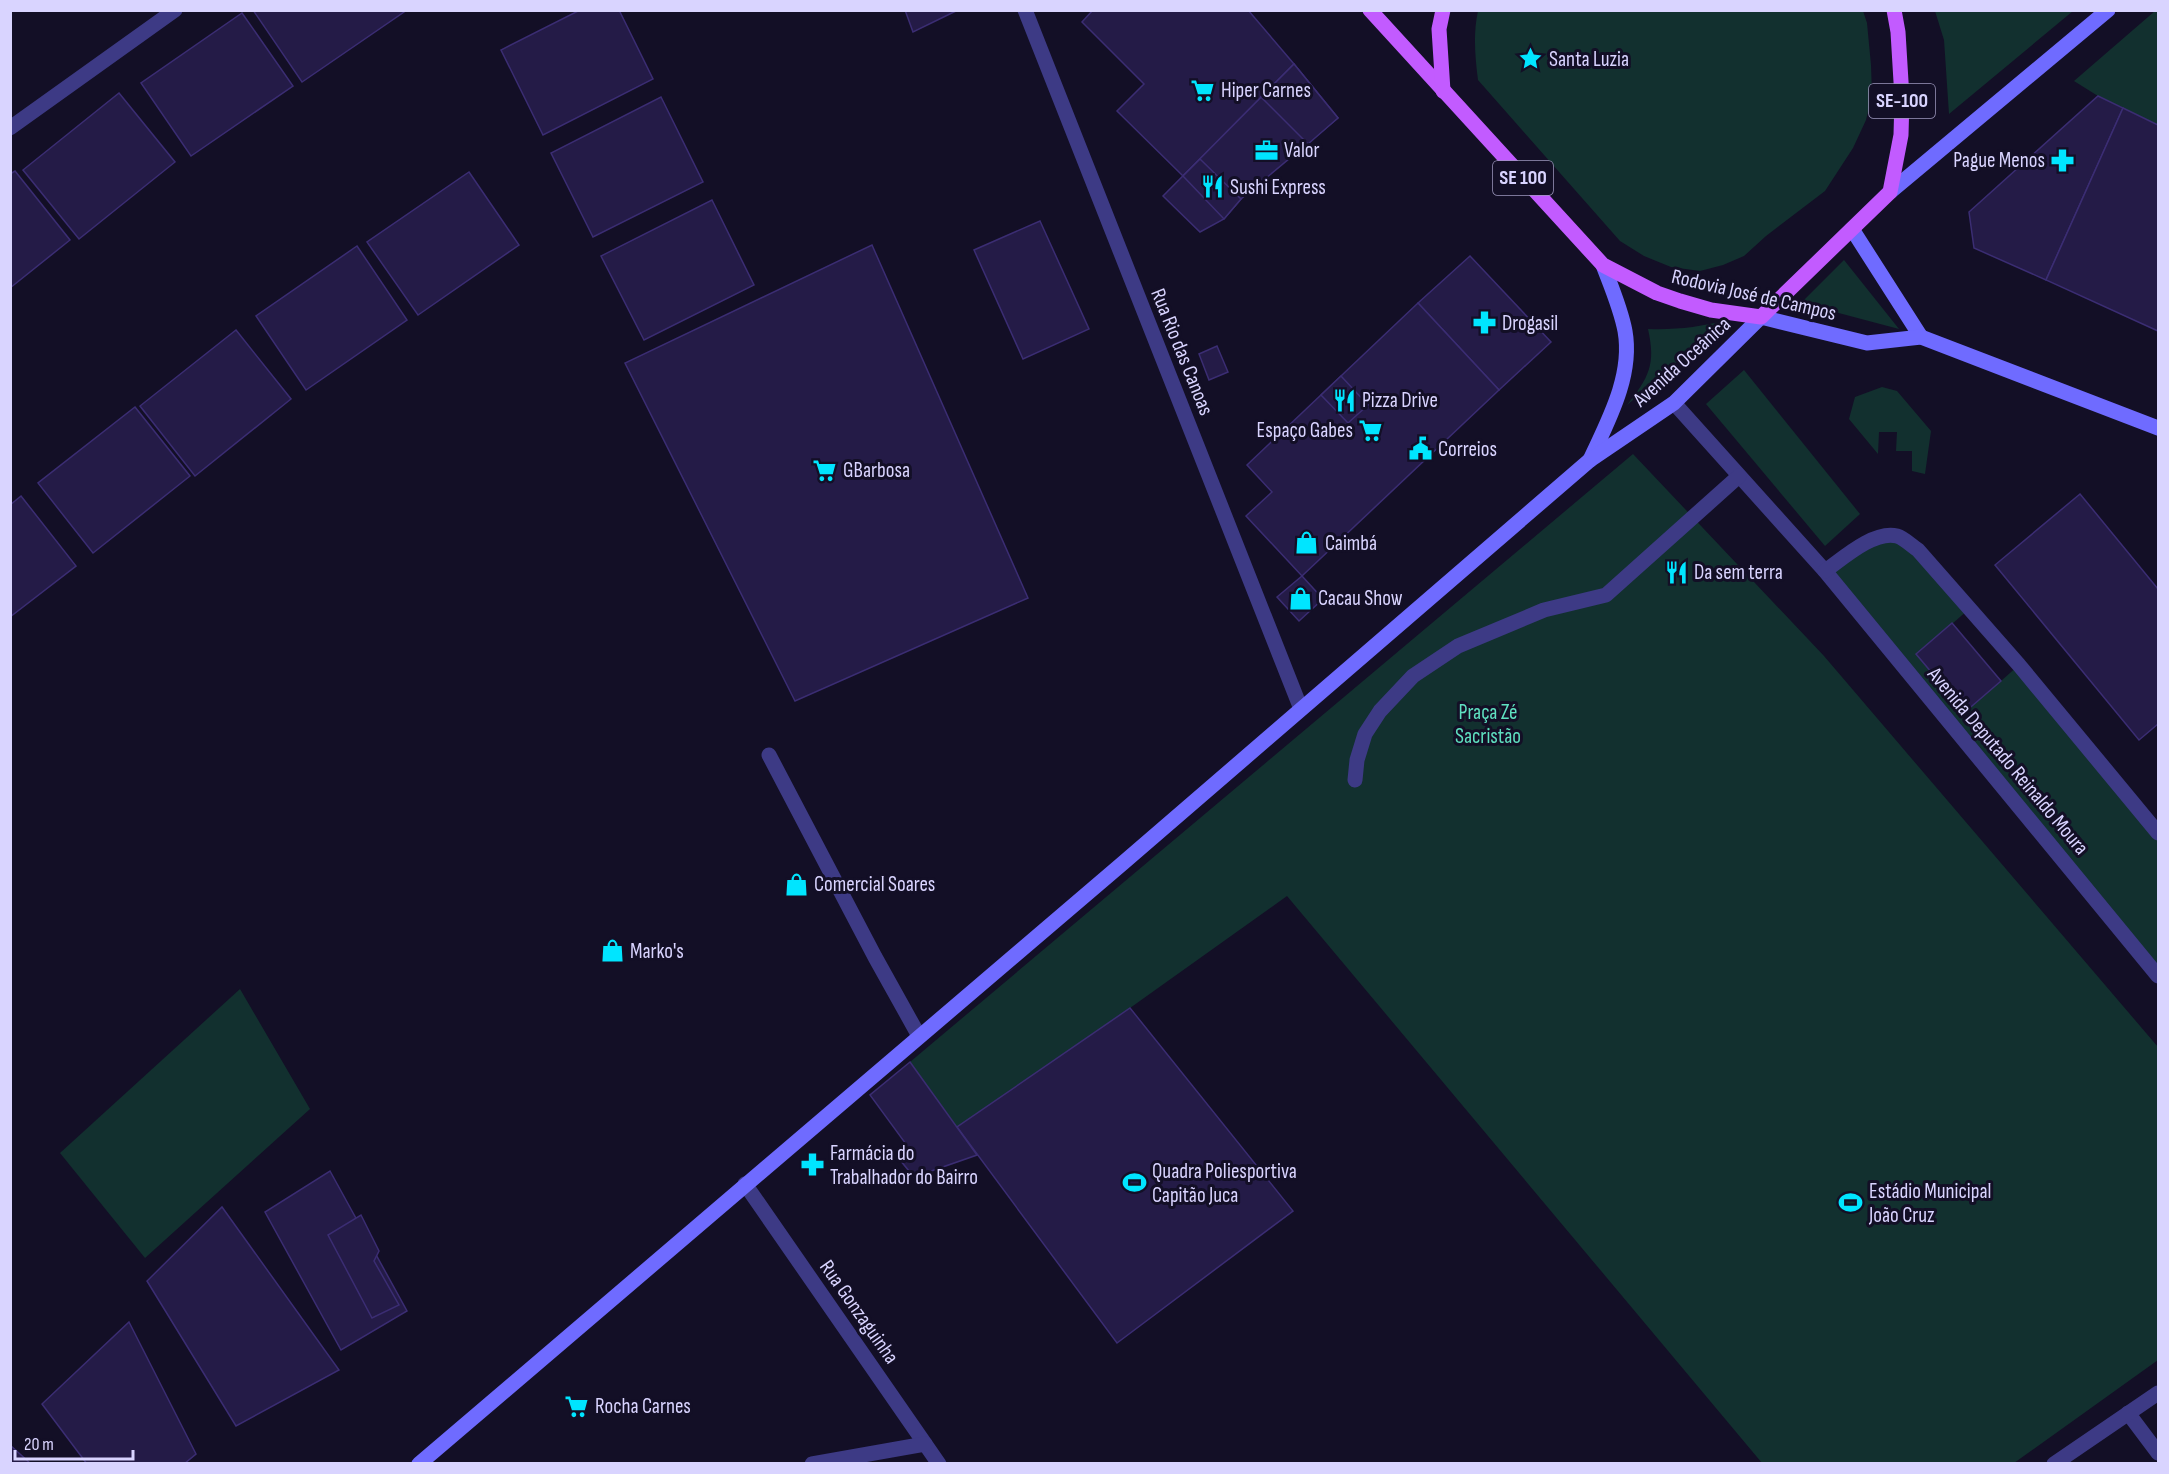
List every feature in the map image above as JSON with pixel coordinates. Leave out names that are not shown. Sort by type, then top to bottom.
[{"type":"main road","name":"Rodovia José de Campos","points":[[1370,10],[1603,265],[1658,293],[1680,301],[1711,310],[1761,317]]},
{"type":"main road","points":[[1443,10],[1439,29],[1443,92]]},
{"type":"main road","name":"SE-100","points":[[1761,317],[1890,192],[1901,135],[1902,98],[1899,32],[1894,10]]},
{"type":"street","points":[[10,128],[175,10]]},
{"type":"street","name":"Rua Rio das Canoas","points":[[1025,10],[1301,709]]},
{"type":"street","name":"SE-100","points":[[1890,192],[2108,10]]},
{"type":"street","points":[[1852,229],[1921,337]]},
{"type":"street","name":"Avenida Oceânica","points":[[1590,460],[1613,409],[1625,366],[1625,333],[1617,301],[1603,265]]},
{"type":"street","name":"Avenida Oceânica","points":[[1590,460],[1674,403],[1761,317]]},
{"type":"street","name":"Rodovia José de Campos","points":[[1761,317],[1867,343],[1921,337],[2158,428]]},
{"type":"street","name":"Avenida Deputado Reinaldo Moura","points":[[1674,403],[1825,572],[2158,976]]},
{"type":"street","points":[[419,1464],[1590,460]]},
{"type":"street","points":[[1354,780],[1365,734],[1380,711],[1413,676],[1458,646],[1479,637],[1544,610],[1606,595],[1739,476]]},
{"type":"street","points":[[1825,572],[1864,544],[1881,536],[1898,536],[1918,550],[2019,665],[2158,833]]},
{"type":"street","points":[[769,755],[919,1036]]},
{"type":"street","name":"Rua Gonzaguinha","points":[[746,1184],[939,1464]]},
{"type":"street","points":[[2054,1464],[2158,1393]]},
{"type":"street","points":[[2128,1413],[2158,1453]]},
{"type":"street","points":[[812,1464],[924,1444]]},
{"type":"green space","points":[[1935,10],[2073,11],[1949,114],[1944,40]]},
{"type":"green space","points":[[1478,11],[1863,11],[1867,23],[1872,95],[1866,120],[1853,148],[1825,191],[1766,236],[1744,256],[1700,271],[1671,267],[1644,256],[1620,241],[1478,80],[1475,28]]},
{"type":"green space","points":[[2155,11],[2158,11],[2158,125],[2098,96],[2074,81]]},
{"type":"green space","points":[[1844,260],[1899,329],[1801,303]]},
{"type":"green space","points":[[1727,320],[1627,405],[1649,370],[1651,352],[1648,329],[1688,328]]},
{"type":"green space","points":[[1744,370],[1860,514],[1825,546],[1706,404]]},
{"type":"green space","points":[[1882,387],[1897,391],[1931,431],[1925,474],[1912,471],[1912,451],[1896,451],[1897,432],[1879,432],[1878,454],[1849,419],[1855,397]]},
{"type":"green space","name":"Estádio Municipal João Cruz","points":[[1633,454],[1824,656],[2158,1047],[2158,1360],[2014,1463],[1762,1463],[1287,896],[957,1127],[910,1062]]},
{"type":"green space","points":[[1898,536],[1969,609],[1952,624],[2001,681],[2019,665],[2158,833],[2158,976],[1825,571],[1864,544]]},
{"type":"green space","points":[[240,989],[310,1109],[145,1258],[60,1153]]},
{"type":"building","points":[[253,10],[403,10],[404,12],[302,82]]},
{"type":"building","points":[[580,10],[619,10],[653,79],[543,135],[501,50]]},
{"type":"building","points":[[905,10],[958,10],[913,32]]},
{"type":"building","name":"Hiper Carnes","points":[[1093,10],[1248,10],[1294,64],[1183,176],[1117,111],[1144,84],[1082,22]]},
{"type":"building","points":[[242,13],[293,86],[191,156],[141,83]]},
{"type":"building","points":[[1294,64],[1338,118],[1241,199],[1224,219],[1200,232],[1163,196]]},
{"type":"building","points":[[1294,64],[1338,118],[1308,144],[1261,97]]},
{"type":"building","points":[[119,93],[175,162],[79,239],[23,170]]},
{"type":"building","name":"Pague Menos","points":[[2098,96],[2123,108],[2046,280],[1974,248],[1969,212]]},
{"type":"building","points":[[661,97],[703,182],[593,237],[551,153]]},
{"type":"building","points":[[2123,108],[2158,125],[2158,331],[2046,280]]},
{"type":"building","name":"Sushi Express","points":[[1200,159],[1241,199],[1224,219],[1183,176]]},
{"type":"building","points":[[15,171],[70,240],[10,288],[10,174]]},
{"type":"building","points":[[469,172],[519,245],[418,315],[367,242]]},
{"type":"building","points":[[712,200],[754,285],[644,340],[601,256]]},
{"type":"building","points":[[1040,221],[1089,329],[1023,359],[974,250]]},
{"type":"building","name":"GBarbosa","points":[[872,245],[1028,598],[795,701],[625,363]]},
{"type":"building","points":[[357,246],[407,320],[306,390],[256,316]]},
{"type":"building","name":"Drogasil","points":[[1470,256],[1551,342],[1499,390],[1418,303]]},
{"type":"building","name":"Espaço Gabes","points":[[1418,303],[1499,390],[1302,576],[1246,516],[1272,492],[1247,465]]},
{"type":"building","points":[[236,330],[291,399],[195,476],[140,406]]},
{"type":"building","points":[[1217,346],[1228,372],[1209,380],[1199,354]]},
{"type":"building","name":"Pizza Drive","points":[[1341,376],[1368,405],[1348,423],[1321,395]]},
{"type":"building","points":[[135,407],[190,476],[93,553],[38,483]]},
{"type":"building","points":[[2080,494],[2158,589],[2158,724],[2139,740],[1995,565]]},
{"type":"building","points":[[21,496],[76,566],[10,617],[10,505]]},
{"type":"building","name":"Cacau Show","points":[[1302,576],[1323,599],[1299,621],[1277,597]]},
{"type":"building","points":[[1952,623],[2001,681],[1965,712],[1916,654]]},
{"type":"building","name":"Quadra Poliesportiva Capitão Juca","points":[[1130,1008],[1293,1211],[1117,1343],[957,1127]]},
{"type":"building","points":[[910,1062],[977,1155],[914,1177],[900,1160],[906,1144],[870,1095]]},
{"type":"building","points":[[330,1171],[407,1311],[341,1350],[265,1212]]},
{"type":"building","points":[[222,1207],[339,1370],[236,1426],[147,1281]]},
{"type":"building","points":[[361,1215],[379,1251],[374,1261],[399,1305],[372,1318],[328,1235]]},
{"type":"building","points":[[129,1322],[196,1454],[184,1464],[87,1464],[42,1404]]},
{"type":"building","points":[[10,1445],[31,1464],[10,1464]]},
{"type":"place","name":"Santa Luzia","points":[[1531,59]]},
{"type":"place","name":"Hiper Carnes","points":[[1203,90]]},
{"type":"place","name":"Valor","points":[[1266,150]]},
{"type":"place","name":"Pague Menos","points":[[2063,160]]},
{"type":"place","name":"Sushi Express","points":[[1212,187]]},
{"type":"place","name":"Drogasil","points":[[1484,323]]},
{"type":"place","name":"Pizza Drive","points":[[1344,400]]},
{"type":"place","name":"Espaço Gabes","points":[[1371,430]]},
{"type":"place","name":"Correios","points":[[1420,449]]},
{"type":"place","name":"GBarbosa","points":[[825,470]]},
{"type":"place","name":"Caimbá","points":[[1307,543]]},
{"type":"place","name":"Da sem terra","points":[[1676,572]]},
{"type":"place","name":"Cacau Show","points":[[1300,598]]},
{"type":"place","name":"Comercial Soares","points":[[796,884]]},
{"type":"place","name":"Marko's","points":[[612,951]]},
{"type":"place","name":"Farmácia do Trabalhador do Bairro","points":[[812,1165]]},
{"type":"place","name":"Quadra Poliesportiva Capitão Juca","points":[[1134,1183]]},
{"type":"place","name":"Estádio Municipal João Cruz","points":[[1851,1203]]},
{"type":"place","name":"Rocha Carnes","points":[[577,1406]]},
{"type":"park label","name":"Praça Zé Sacristão","points":[[1488,724]]}]
